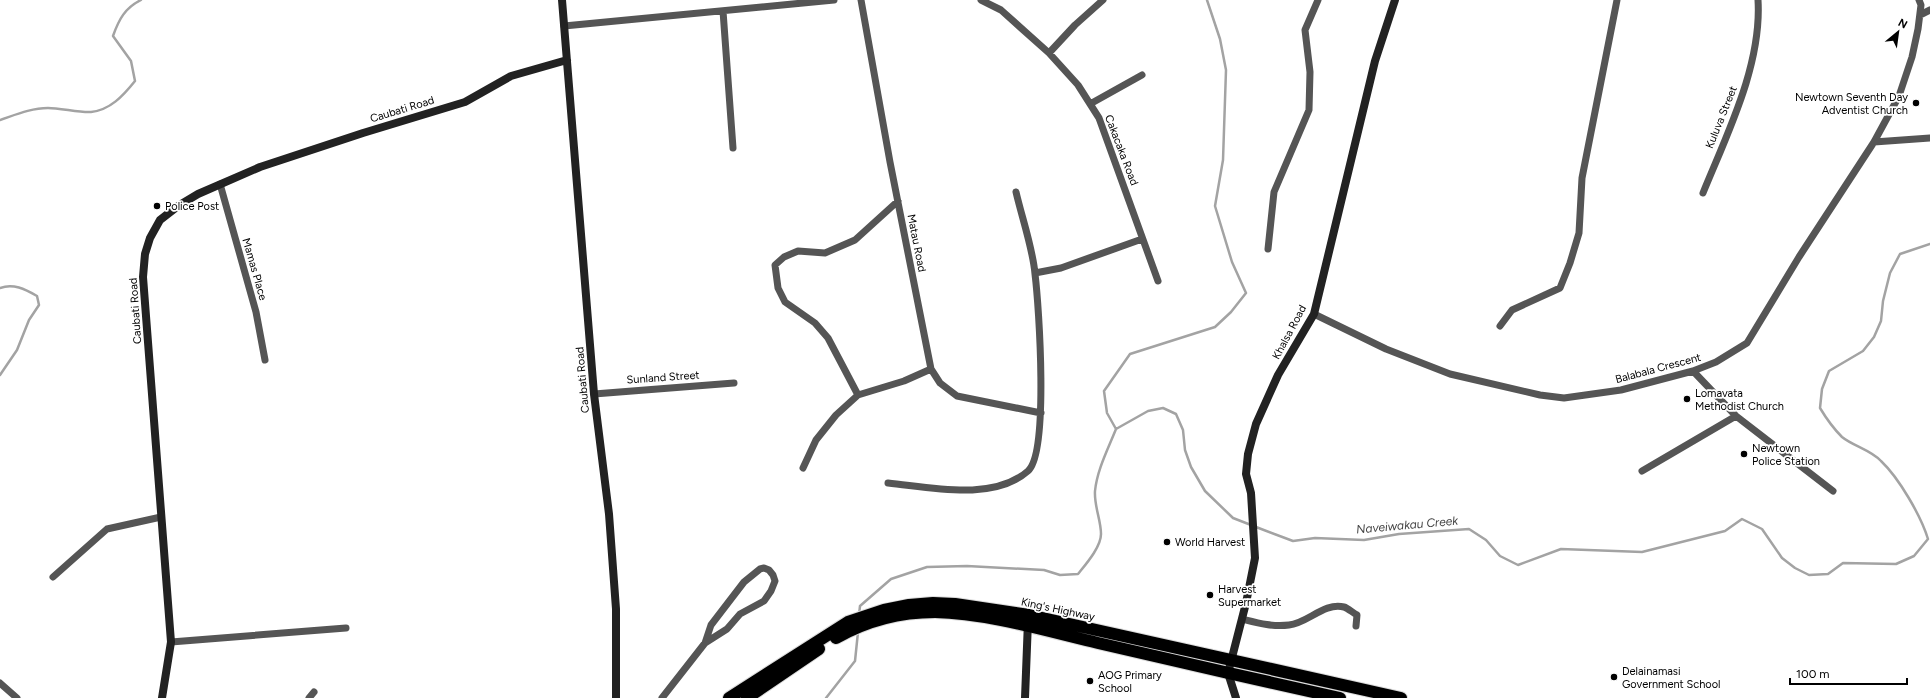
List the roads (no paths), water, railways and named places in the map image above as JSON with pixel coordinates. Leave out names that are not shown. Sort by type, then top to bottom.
[{"type":"highway","name":"King's Highway","points":[[729,698],[848,627],[864,620],[933,612],[1028,621],[1232,660],[1401,698]]},
{"type":"highway","name":"King's Highway","points":[[1028,621],[1228,673],[1340,698]]},
{"type":"highway","name":"King's Highway","points":[[748,698],[848,627]]},
{"type":"street","name":"Caubati Road","points":[[562,0],[594,394],[610,527],[616,609],[616,698]]},
{"type":"street","points":[[564,26],[723,11],[806,1],[834,0]]},
{"type":"street","name":"Matau Road","points":[[861,0],[931,369],[940,383],[957,396],[1041,413]]},
{"type":"street","name":"Cakacaka Road","points":[[981,0],[1001,10],[1049,53],[1078,85],[1099,118],[1158,281]]},
{"type":"street","points":[[1049,53],[1075,25],[1103,0]]},
{"type":"street","points":[[1268,249],[1274,192],[1309,110],[1310,72],[1305,30],[1318,0]]},
{"type":"street","name":"Khalsa Road","points":[[1228,673],[1242,619],[1255,558],[1251,493],[1246,474],[1248,454],[1256,424],[1278,375],[1314,314],[1369,83],[1395,0]]},
{"type":"street","points":[[1500,326],[1512,310],[1560,288],[1570,263],[1579,233],[1582,178],[1617,0]]},
{"type":"street","name":"Kuluva Street","points":[[1703,193],[1744,93],[1759,17],[1758,0]]},
{"type":"street","name":"Balabala Crescent","points":[[1314,314],[1386,349],[1450,374],[1540,395],[1564,398],[1621,390],[1693,371],[1716,362],[1747,343],[1791,270],[1874,142],[1899,96],[1912,58],[1920,15],[1921,5],[1919,0]]},
{"type":"street","points":[[1920,15],[1930,10]]},
{"type":"street","points":[[723,11],[733,148]]},
{"type":"street","name":"Caubati Road","points":[[162,698],[171,642],[142,277],[145,254],[150,238],[160,220],[178,206],[198,194],[260,167],[363,133],[465,102],[512,76],[567,60]]},
{"type":"street","points":[[1090,104],[1142,75]]},
{"type":"street","points":[[1874,142],[1930,138]]},
{"type":"street","name":"Mamas Place","points":[[220,184],[256,312],[264,360]]},
{"type":"street","points":[[888,483],[965,491],[993,488],[1012,481],[1029,471],[1034,461],[1037,451],[1041,413],[1035,273],[1016,192]]},
{"type":"street","points":[[858,395],[828,338],[815,323],[785,302],[778,288],[775,266],[784,257],[798,251],[825,252],[854,240],[898,201]]},
{"type":"street","points":[[1035,273],[1061,268],[1142,239]]},
{"type":"street","points":[[803,468],[816,440],[836,414],[858,395],[904,381],[931,369]]},
{"type":"street","points":[[1693,371],[1736,416],[1833,491]]},
{"type":"street","name":"Sunland Street","points":[[594,394],[734,383]]},
{"type":"street","points":[[1642,471],[1736,416]]},
{"type":"street","points":[[53,577],[107,529],[161,517]]},
{"type":"street","points":[[662,698],[705,643],[727,629],[740,614],[764,600],[771,591],[775,581],[769,570],[764,568],[760,569],[744,582],[711,625],[705,643]]},
{"type":"street","points":[[1242,619],[1269,625],[1290,625],[1307,619],[1328,607],[1345,607],[1357,615],[1356,626]]},
{"type":"street","points":[[1025,698],[1028,621]]},
{"type":"street","points":[[171,642],[346,628]]},
{"type":"street","points":[[1228,673],[1236,698]]},
{"type":"street","points":[[0,682],[17,698]]},
{"type":"waterway","points":[[0,120],[23,112],[42,108],[82,112],[98,111],[116,101],[135,81],[131,61],[113,36],[123,15],[135,3],[141,0]]},
{"type":"waterway","points":[[859,615],[860,606],[891,579],[927,567],[967,566],[1044,570],[1060,575],[1078,574],[1099,544],[1101,529],[1096,502],[1096,483],[1100,467],[1116,429],[1107,413],[1104,391],[1130,354],[1215,327],[1231,312],[1246,293],[1232,262],[1215,206],[1223,160],[1226,70],[1220,39],[1207,0]]},
{"type":"waterway","name":"Naveiwakau Creek","points":[[1256,527],[1293,541],[1315,538],[1364,540],[1399,534],[1469,529],[1486,540],[1500,556],[1518,565],[1561,549],[1642,552],[1725,531],[1742,519],[1762,529],[1782,558],[1795,568],[1809,575],[1828,574],[1843,563],[1896,564],[1914,556],[1928,539],[1925,530],[1909,498],[1888,468],[1877,457],[1842,437],[1830,423],[1820,408],[1822,389],[1829,371],[1863,351],[1874,337],[1881,321],[1883,301],[1890,273],[1900,254],[1930,244]]},
{"type":"waterway","points":[[0,288],[14,286],[23,289],[37,296],[39,305],[29,320],[17,350],[0,375]]},
{"type":"waterway","name":"Naveiwakau Creek","points":[[1116,429],[1148,411],[1163,408],[1176,414],[1183,430],[1185,450],[1191,467],[1205,491],[1233,518],[1251,525]]},
{"type":"waterway","points":[[826,698],[855,661],[858,632]]},
{"type":"place","name":"Newtown Seventh Day Adventist Church","points":[[1916,103]]},
{"type":"place","name":"Police Post","points":[[157,206]]},
{"type":"place","name":"Lomavata Methodist Church","points":[[1687,399]]},
{"type":"place","name":"Newtown Police Station","points":[[1744,454]]},
{"type":"place","name":"World Harvest","points":[[1167,542]]},
{"type":"place","name":"Harvest Supermarket","points":[[1210,595]]},
{"type":"place","name":"Delainamasi Government School","points":[[1614,677]]},
{"type":"place","name":"AOG Primary School","points":[[1090,681]]}]
